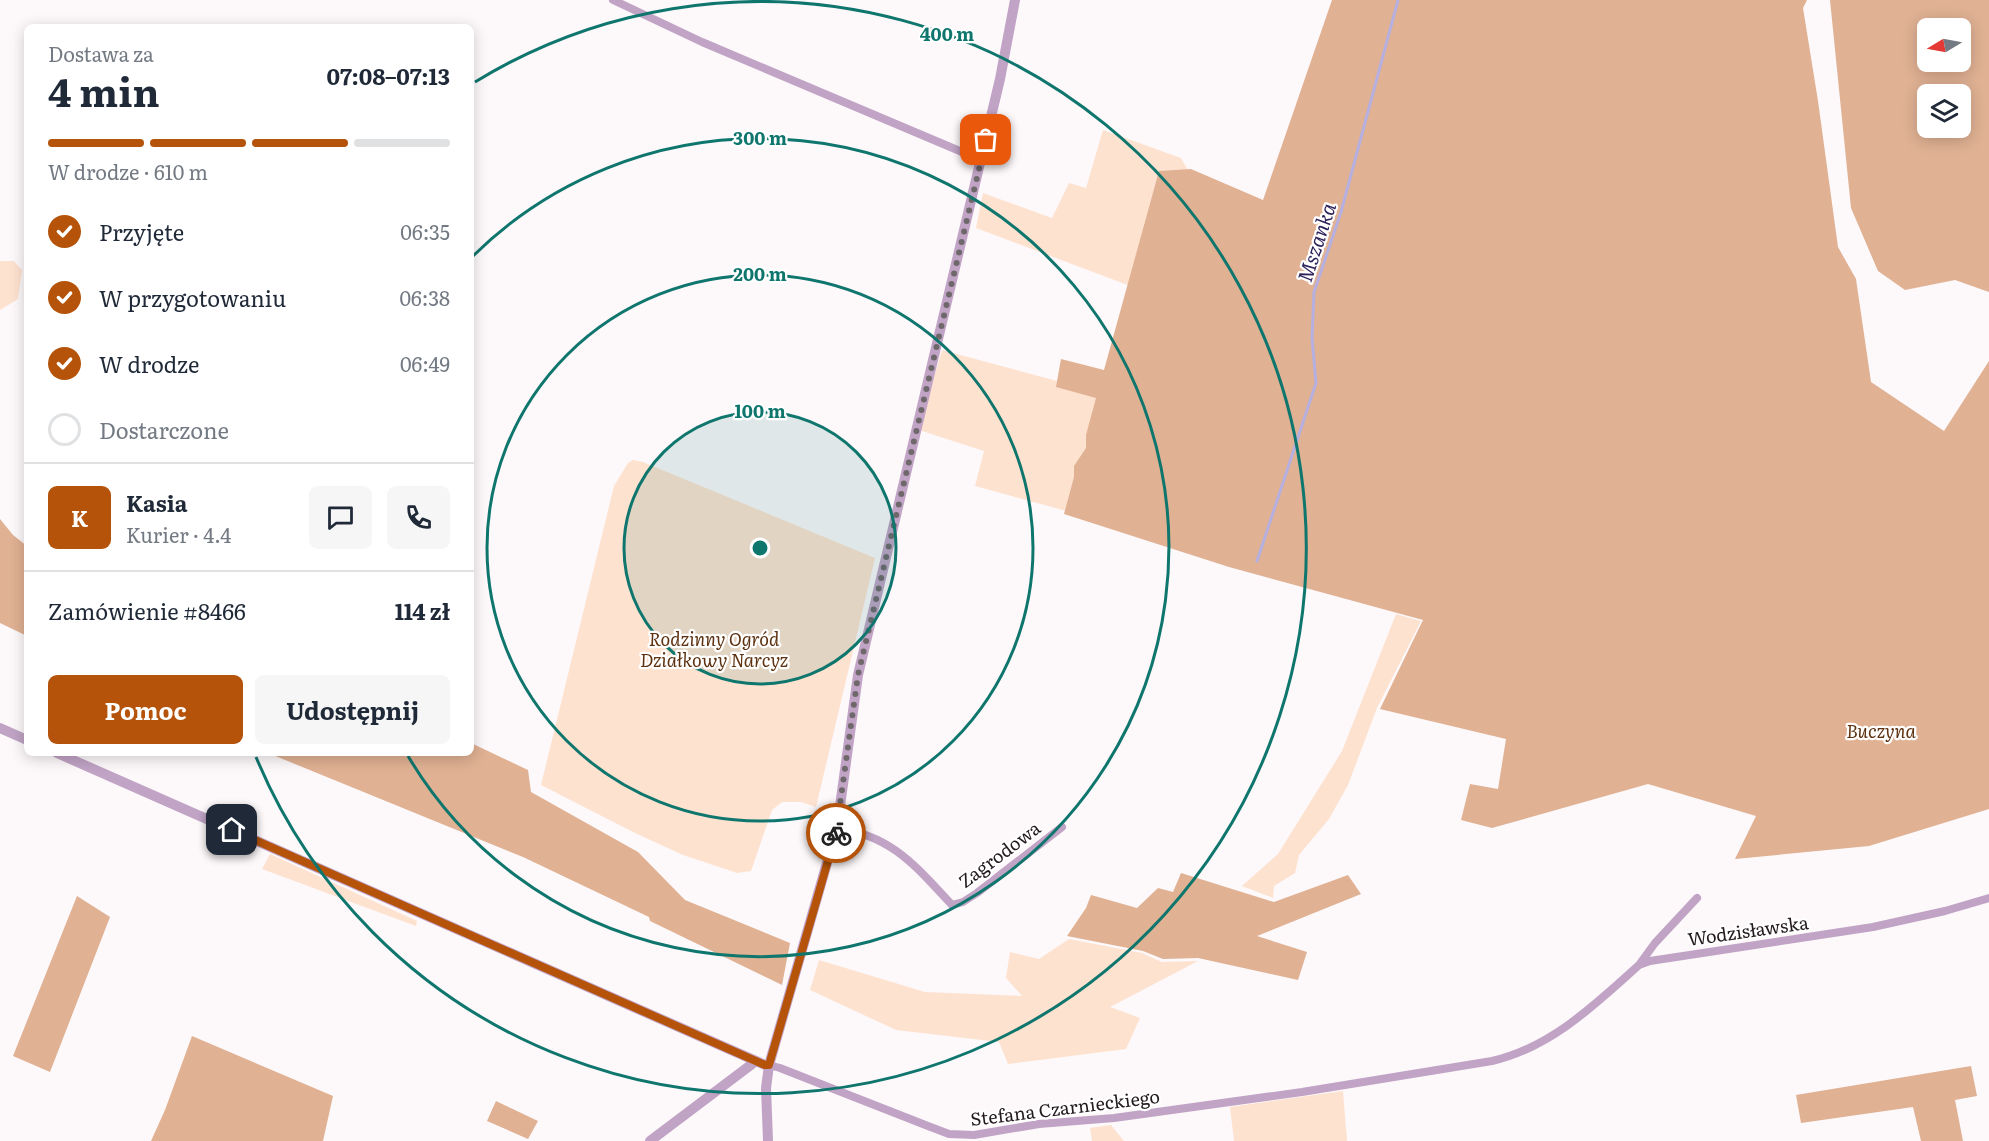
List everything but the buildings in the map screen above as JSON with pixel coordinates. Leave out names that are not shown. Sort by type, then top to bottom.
[{"type":"street","points":[[613,0],[713,47],[981,160]]},
{"type":"street","points":[[768,1141],[766,1088],[769,1065],[837,828],[858,675],[1000,80],[1015,0]]},
{"type":"street","points":[[0,728],[24,739]]},
{"type":"street","name":"Stefana Czarnieckiego","points":[[64,756],[756,1061],[780,1068],[949,1134],[975,1136],[1039,1124],[1114,1118],[1343,1086],[1492,1061],[1515,1056],[1536,1046]]},
{"type":"street","name":"Zagrodowa","points":[[837,828],[849,829],[881,840],[909,859],[952,905],[963,902],[977,893],[1062,827]]},
{"type":"street","points":[[1639,965],[1655,943],[1697,898]]},
{"type":"street","name":"Wodzisławska","points":[[1536,1046],[1575,1019],[1639,965],[1658,960],[1873,927],[1917,918],[1989,898]]},
{"type":"street","points":[[650,1141],[756,1061]]},
{"type":"green space","name":"Buczyna","points":[[1332,0],[1807,0],[1803,8],[1838,247],[1856,279],[1871,382],[1944,431],[1989,361],[1989,809],[1869,846],[1735,859],[1756,816],[1648,784],[1492,828],[1461,820],[1470,784],[1498,789],[1506,739],[1380,709],[1423,620],[1229,567],[1064,514],[1074,477],[1074,466],[1086,448],[1086,435],[1096,398],[1056,387],[1061,359],[1104,370],[1159,171],[1191,169],[1263,200]]},
{"type":"green space","points":[[1830,0],[1989,0],[1989,292],[1955,280],[1905,290],[1878,271],[1851,208]]},
{"type":"green space","points":[[1103,130],[1181,158],[1190,174],[1133,287],[976,228],[983,193],[1052,218],[1069,183],[1086,188]]},
{"type":"green space","points":[[0,261],[14,261],[22,270],[18,299],[0,310]]},
{"type":"green space","points":[[942,350],[1061,382],[1100,395],[1070,512],[975,486],[984,451],[919,430]]},
{"type":"green space","name":"Rodzinny Ogród Działkowy Narcyz","points":[[633,460],[643,462],[875,558],[816,807],[801,802],[782,802],[772,810],[751,871],[737,873],[683,855],[541,785],[614,486],[628,463]]},
{"type":"green space","points":[[0,519],[13,535],[24,544],[24,635],[0,623]]},
{"type":"green space","points":[[1396,614],[1421,621],[1377,708],[1348,785],[1329,819],[1299,855],[1295,873],[1274,886],[1273,898],[1242,886],[1278,854],[1342,751]]},
{"type":"green space","points":[[474,744],[528,770],[531,792],[638,852],[685,900],[790,943],[782,985],[650,921],[649,917],[523,857],[275,756],[474,756]]},
{"type":"green space","points":[[270,854],[417,921],[416,926],[262,869]]},
{"type":"green space","points":[[1181,873],[1274,902],[1348,875],[1361,894],[1257,936],[1307,952],[1298,980],[1198,958],[1163,959],[1143,951],[1067,936],[1086,908],[1091,895],[1137,908],[1158,888],[1173,892]]},
{"type":"green space","points":[[77,896],[110,917],[50,1072],[13,1056]]},
{"type":"green space","points":[[1069,939],[1142,953],[1162,962],[1198,961],[1110,1007],[1140,1018],[1126,1049],[1008,1064],[999,1042],[896,1030],[810,990],[819,960],[925,992],[1022,996],[1006,978],[1010,952],[1039,959]]},
{"type":"green space","points":[[192,1036],[333,1096],[323,1141],[151,1141]]},
{"type":"green space","points":[[1971,1066],[1977,1096],[1955,1100],[1963,1141],[1921,1141],[1913,1107],[1801,1123],[1796,1095]]},
{"type":"green space","points":[[1343,1091],[1347,1141],[1234,1141],[1230,1107]]},
{"type":"green space","points":[[496,1101],[538,1121],[528,1139],[487,1121]]},
{"type":"green space","points":[[1111,1125],[1124,1141],[1092,1141],[1090,1128]]},
{"type":"waterway","name":"Mszanka","points":[[1257,561],[1316,383],[1312,338],[1314,292],[1341,212],[1398,0]]},
{"type":"way so far","points":[[836,833],[858,675],[986,140]]},
{"type":"route","points":[[232,830],[765,1065],[769,1065],[836,833]]}]
